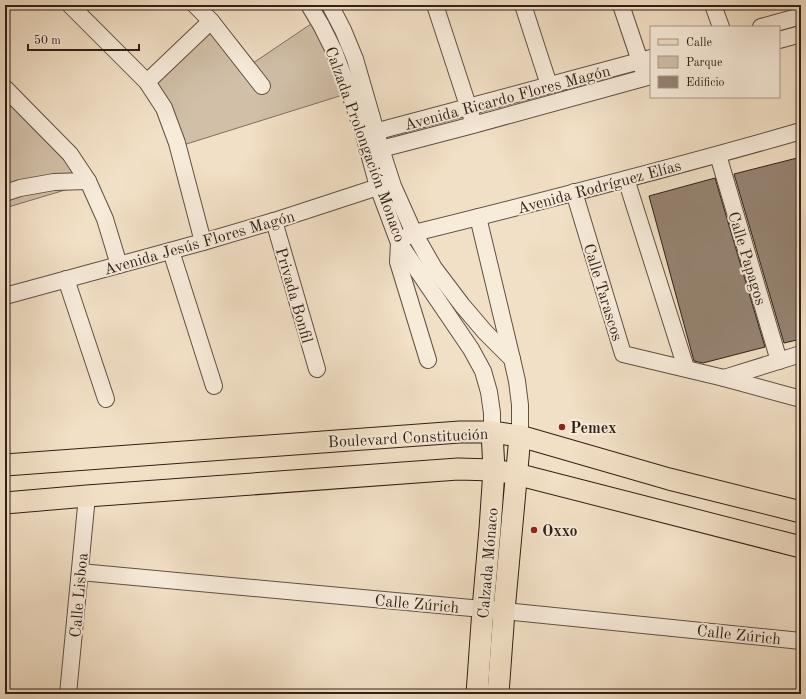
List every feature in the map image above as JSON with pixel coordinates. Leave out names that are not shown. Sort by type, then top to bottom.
[{"type":"main road","name":"Boulevard Constitución","points":[[5,465],[460,432],[492,432],[520,436],[669,479],[801,512]]},
{"type":"main road","name":"Calzada Mónaco","points":[[477,694],[494,470],[492,432]]},
{"type":"main road","name":"Calzada Mónaco","points":[[498,694],[520,436]]},
{"type":"main road","points":[[5,503],[458,469],[494,470],[516,474],[801,547]]},
{"type":"street","points":[[70,5],[147,82],[164,108],[177,143],[202,242]]},
{"type":"street","points":[[195,5],[211,20],[262,86]]},
{"type":"street","name":"Calzada Prolongación Monaco","points":[[309,5],[334,51],[348,88],[370,133]]},
{"type":"street","name":"Calzada Prolongación Monaco","points":[[330,5],[343,30],[355,59],[370,133],[386,187],[399,243],[471,349],[483,372],[492,413],[492,432]]},
{"type":"street","points":[[436,5],[474,125]]},
{"type":"street","points":[[523,5],[549,85]]},
{"type":"street","points":[[621,5],[646,60],[648,77]]},
{"type":"street","points":[[712,5],[721,26]]},
{"type":"street","points":[[765,26],[801,16]]},
{"type":"street","points":[[147,82],[211,20]]},
{"type":"street","points":[[780,40],[801,34]]},
{"type":"street","name":"Avenida Ricardo Flores Magón","points":[[370,133],[646,60]]},
{"type":"street","name":"Avenida Ricardo Flores Magón","points":[[375,151],[648,77]]},
{"type":"street","points":[[7,94],[70,154],[88,181],[105,219],[120,265]]},
{"type":"street","name":"Avenida Rodríguez Elías","points":[[399,243],[414,233],[718,155],[801,131]]},
{"type":"street","name":"Calle Papagos","points":[[718,155],[779,361]]},
{"type":"street","points":[[626,179],[686,368]]},
{"type":"street","points":[[5,193],[20,188],[54,182],[88,181]]},
{"type":"street","name":"Calzada Prolongación Monaco","points":[[386,187],[434,268],[485,332],[512,359]]},
{"type":"street","name":"Avenida Jesús Flores Magón","points":[[5,296],[172,251],[386,187]]},
{"type":"street","name":"Calle Tarascos","points":[[574,192],[623,354],[686,368],[801,399]]},
{"type":"street","points":[[478,217],[517,381],[520,405],[520,436]]},
{"type":"street","name":"Privada Bonfil","points":[[274,221],[317,369]]},
{"type":"street","points":[[399,243],[398,262],[428,360]]},
{"type":"street","points":[[172,251],[214,386]]},
{"type":"street","points":[[66,280],[106,398]]},
{"type":"street","points":[[724,378],[801,354]]},
{"type":"street","name":"Calle Lisboa","points":[[68,694],[87,496]]},
{"type":"street","name":"Calle Zúrich","points":[[80,572],[801,640]]},
{"type":"green space","points":[[211,11],[250,65],[314,22],[346,94],[180,146],[145,76]]},
{"type":"green space","points":[[18,90],[95,181],[5,208],[5,99]]},
{"type":"building","points":[[801,157],[801,339],[784,343],[734,174]]},
{"type":"building","points":[[715,178],[765,347],[703,363],[694,361],[649,196]]},
{"type":"place","name":"Pemex","points":[[562,427]]},
{"type":"place","name":"Oxxo","points":[[534,530]]}]
